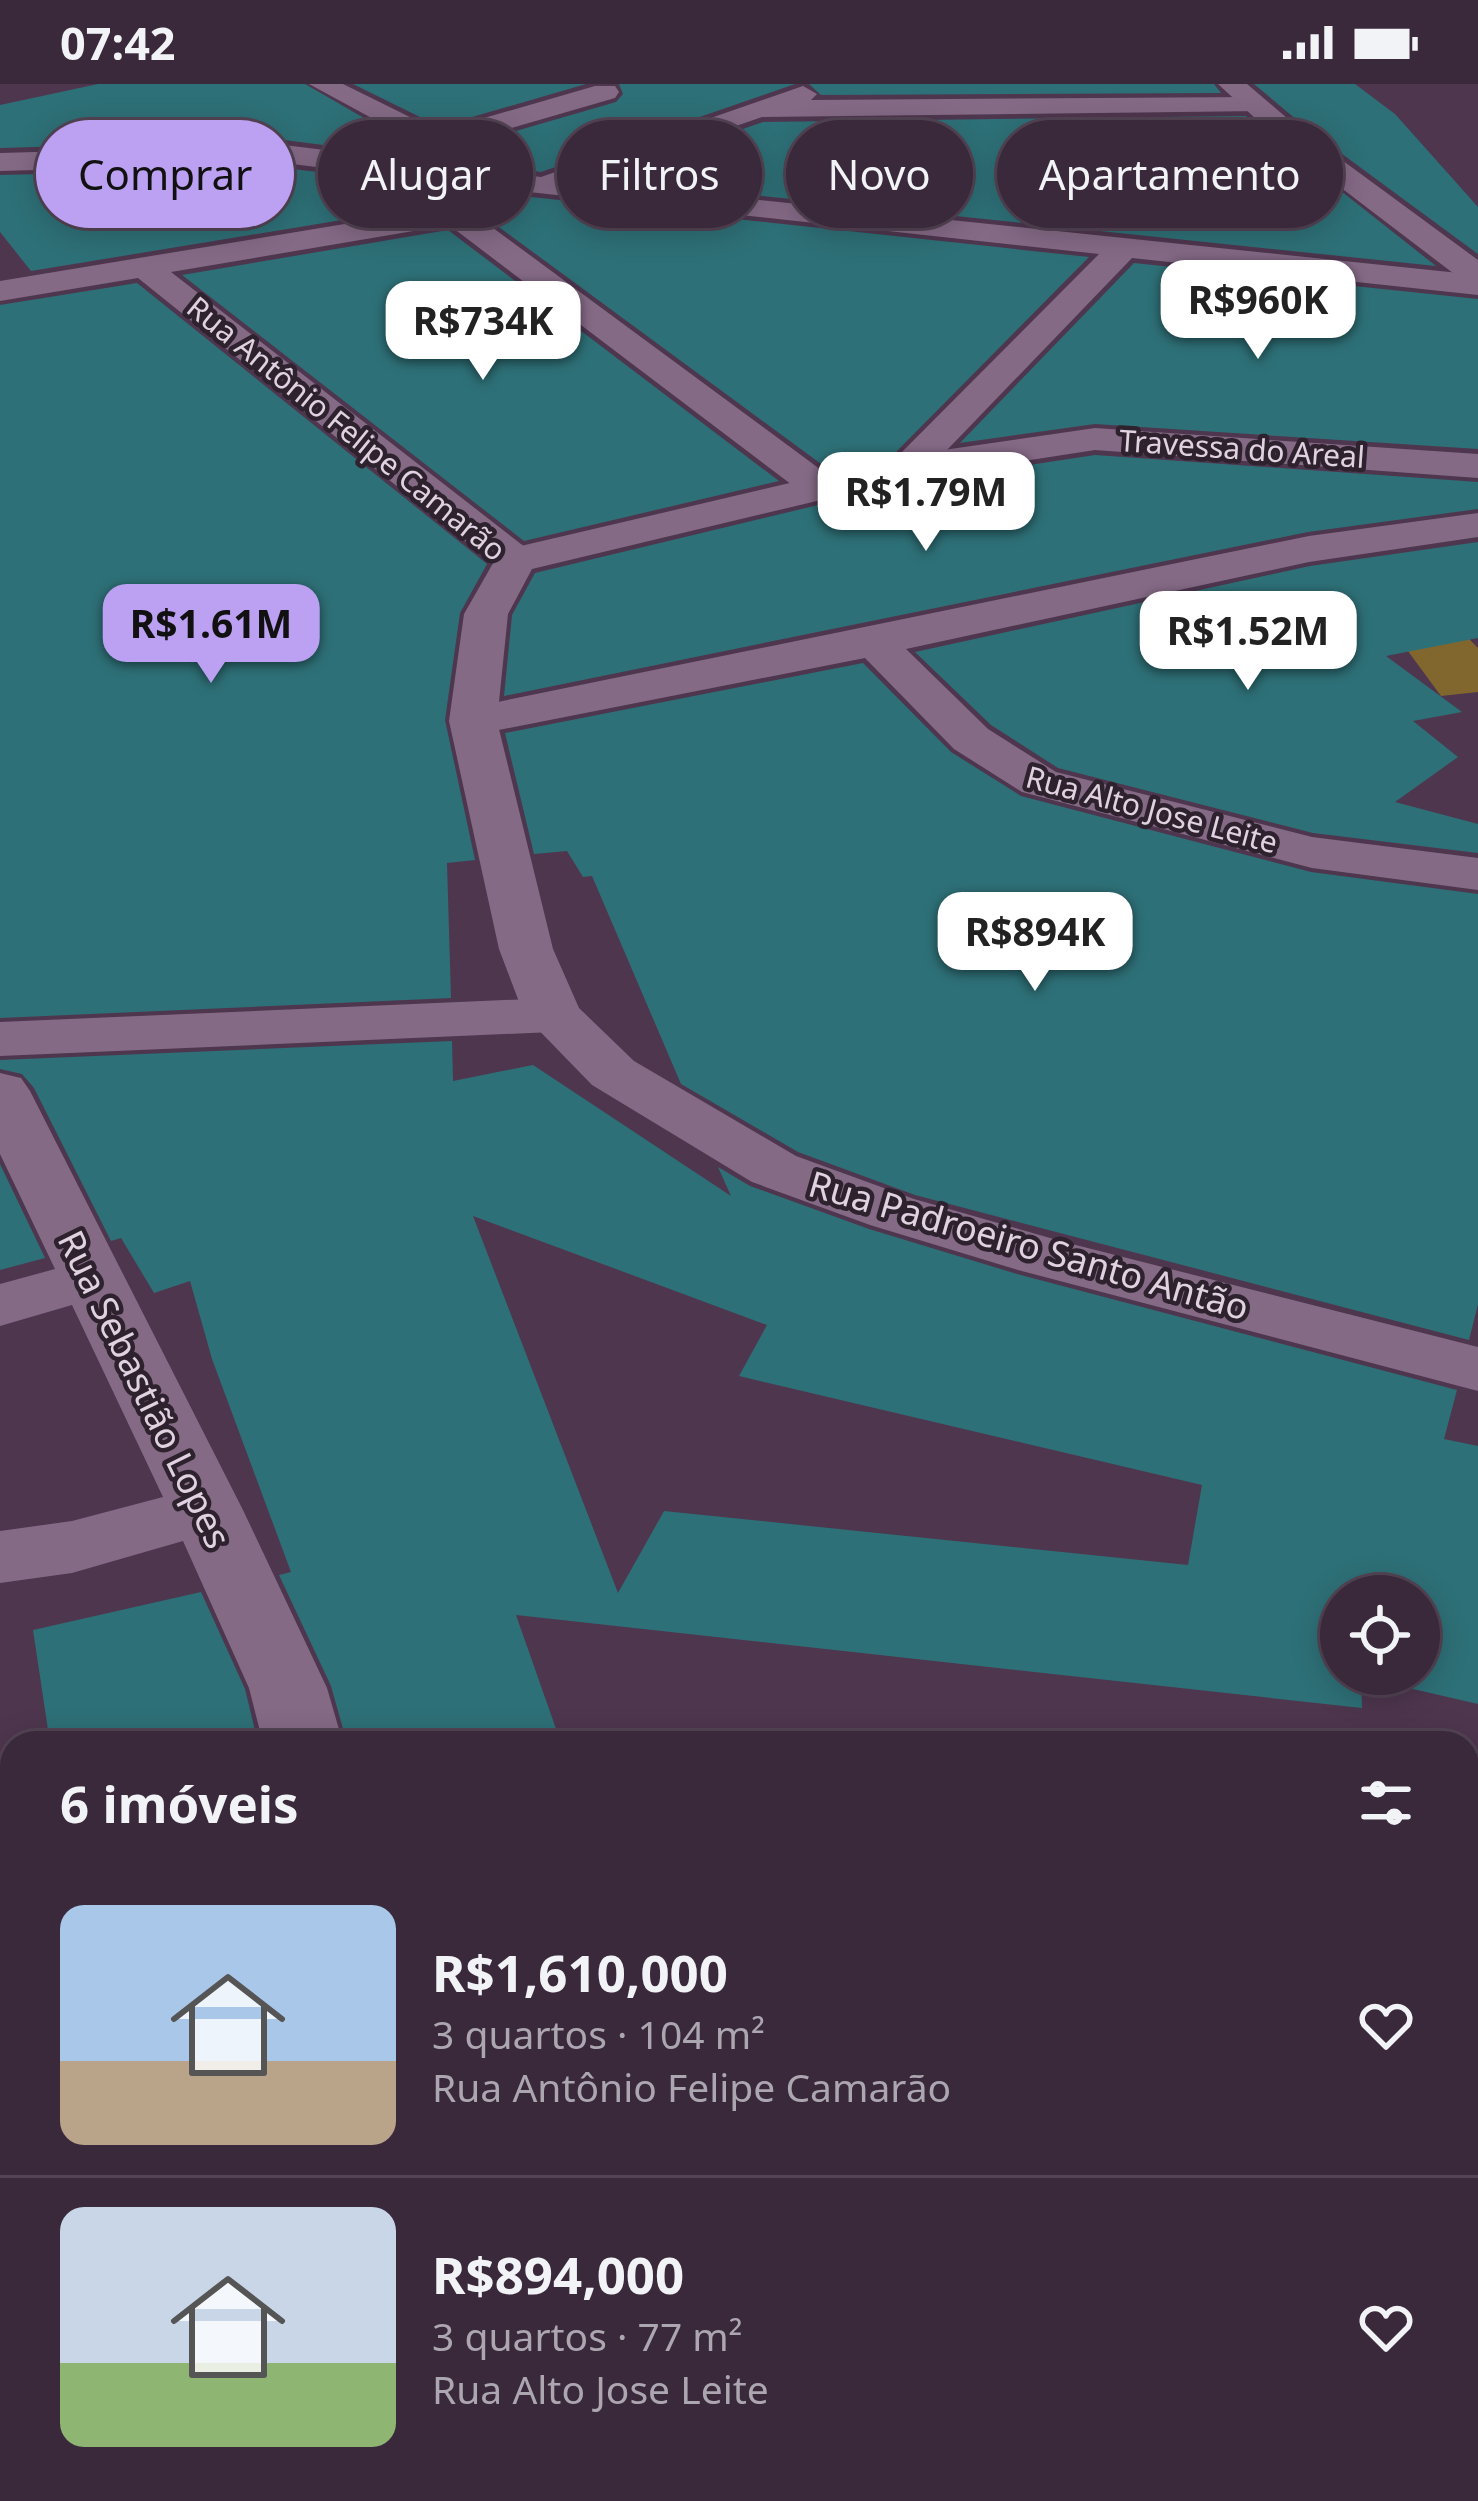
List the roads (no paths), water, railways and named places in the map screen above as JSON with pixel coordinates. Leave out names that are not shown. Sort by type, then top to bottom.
[{"type":"street","points":[[322,84],[392,120]]},
{"type":"street","points":[[535,185],[830,84]]},
{"type":"street","points":[[932,84],[1024,105]]},
{"type":"street","points":[[527,120],[605,92]]},
{"type":"street","points":[[761,109],[1024,105],[1242,94],[1478,276]]},
{"type":"street","points":[[377,113],[421,101]]},
{"type":"street","points":[[0,162],[318,155]]},
{"type":"street","points":[[535,185],[1478,286]]},
{"type":"street","points":[[0,292],[382,228]]},
{"type":"street","points":[[472,228],[818,486]]},
{"type":"street","points":[[909,466],[1124,248]]},
{"type":"street","name":"Rua Antônio Felipe Camarão","points":[[148,270],[515,560],[486,614],[473,722],[526,949],[553,1015]]},
{"type":"street","name":"Travessa do Areal","points":[[515,560],[909,466],[1121,438],[1478,466]]},
{"type":"street","points":[[473,722],[1309,549],[1478,525]]},
{"type":"street","name":"Rua Alto Jose Leite","points":[[875,642],[980,748],[1004,767],[1040,782],[1286,846],[1430,872],[1478,874]]},
{"type":"street","points":[[0,1039],[553,1015]]},
{"type":"street","name":"Rua Padroeiro Santo Antão","points":[[553,1015],[613,1073],[773,1168],[892,1212],[1041,1256],[1478,1370]]},
{"type":"street","name":"Rua Sebastião Lopes","points":[[0,1091],[206,1510],[296,1716]]},
{"type":"street","points":[[0,1305],[91,1279]]},
{"type":"street","points":[[0,1556],[72,1547],[206,1510]]}]
